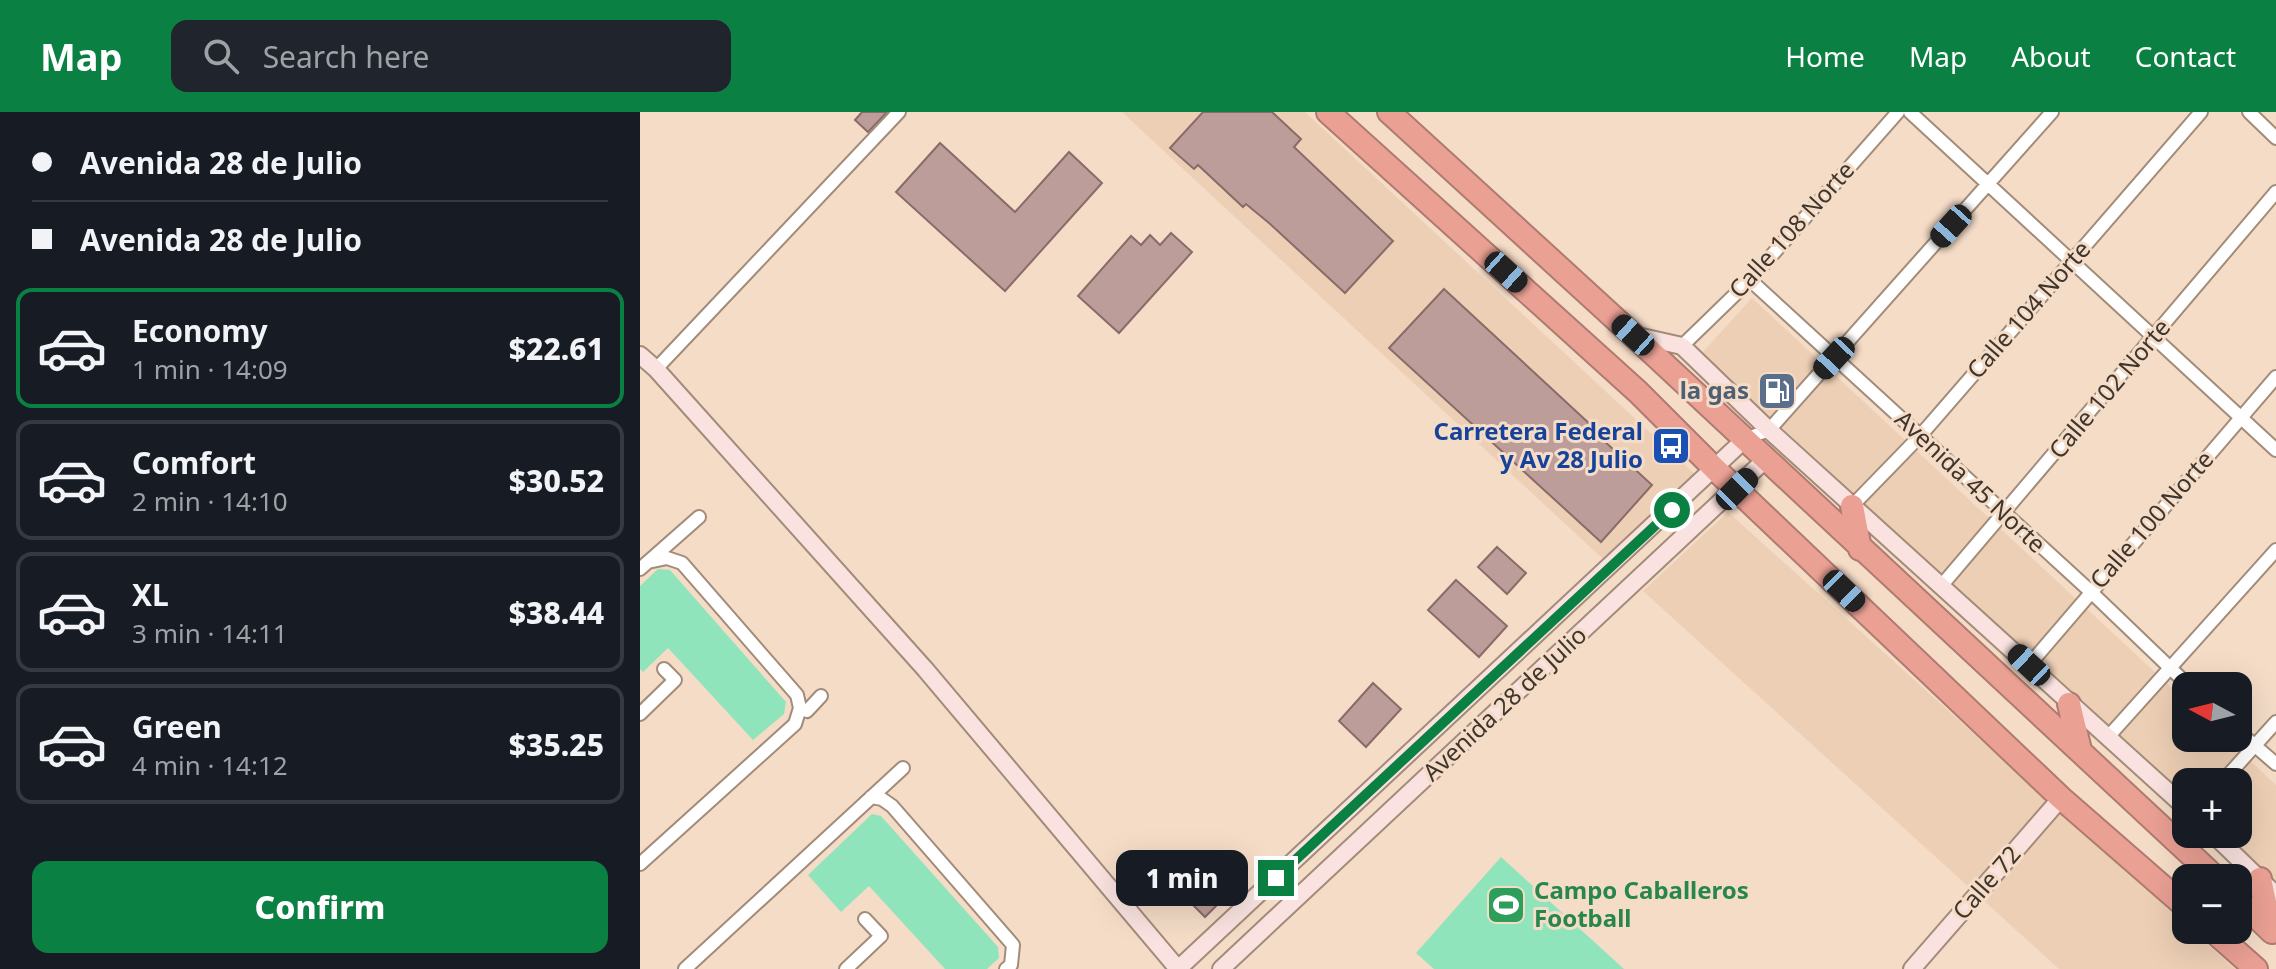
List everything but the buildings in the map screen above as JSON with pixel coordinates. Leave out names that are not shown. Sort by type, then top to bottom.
[{"type":"highway","points":[[1328,112],[1638,392],[2061,798],[2172,895]]},
{"type":"highway","points":[[1389,112],[2201,864]]},
{"type":"highway","points":[[1852,506],[1860,549]]},
{"type":"highway","points":[[2069,704],[2081,751]]},
{"type":"highway","points":[[2260,879],[2274,933]]},
{"type":"highway","points":[[2252,912],[2274,933]]},
{"type":"highway","points":[[2228,944],[2256,969]]},
{"type":"main road","points":[[1633,335],[1682,346],[1769,430],[2172,795]]},
{"type":"main road","points":[[640,355],[656,369],[925,669],[1178,969]]},
{"type":"main road","name":"Avenida 28 de Julio","points":[[1178,969],[1745,439]]},
{"type":"main road","name":"Avenida 28 de Julio","points":[[1221,969],[1766,459]]},
{"type":"main road","name":"Calle 72","points":[[1912,969],[2061,798]]},
{"type":"main road","points":[[2228,848],[2276,895]]},
{"type":"main road","points":[[1296,860],[1312,865],[1316,881]]},
{"type":"street","points":[[656,369],[899,112]]},
{"type":"street","name":"Calle 108 Norte","points":[[1682,346],[1750,280],[1898,112]]},
{"type":"street","points":[[1910,112],[2276,450]]},
{"type":"street","points":[[1745,439],[1769,430],[2052,112]]},
{"type":"street","name":"Calle 104 Norte","points":[[1852,506],[1920,436],[2201,112]]},
{"type":"street","points":[[2249,112],[2276,138]]},
{"type":"street","name":"Calle 102 Norte","points":[[1942,585],[2276,192]]},
{"type":"street","name":"Avenida 45 Norte","points":[[1750,280],[2174,672]]},
{"type":"street","name":"Calle 100 Norte","points":[[2029,665],[2276,377]]},
{"type":"street","points":[[1766,459],[1769,430]]},
{"type":"street","points":[[644,565],[699,517]]},
{"type":"street","points":[[2108,737],[2276,550]]},
{"type":"street","points":[[640,864],[795,724],[800,708],[797,695],[682,563],[667,558],[644,565]]},
{"type":"street","points":[[640,714],[675,680],[664,669]]},
{"type":"street","points":[[800,708],[807,711],[821,696]]},
{"type":"street","points":[[2235,768],[2276,722]]},
{"type":"street","points":[[2252,743],[2276,764]]},
{"type":"street","points":[[685,969],[903,768]]},
{"type":"street","points":[[871,797],[882,799],[892,806],[1013,945],[1011,965],[1006,969]]},
{"type":"street","points":[[846,969],[881,936],[865,919]]},
{"type":"shaded area","points":[[1122,112],[1305,112],[1699,478],[1603,559]]},
{"type":"shaded area","points":[[1752,298],[2172,688],[2172,752],[2241,752],[2276,785],[2276,887],[2234,848],[2252,848],[2252,768],[2172,768],[2172,790],[1701,354]]},
{"type":"shaded area","points":[[1728,512],[2172,912],[2172,944],[2207,944],[2235,969],[2059,969],[1643,591]]},
{"type":"green space","points":[[658,569],[670,570],[786,702],[784,714],[753,740],[668,648],[643,672],[640,669],[640,586]]},
{"type":"green space","points":[[872,814],[881,816],[998,947],[999,958],[987,969],[945,969],[869,886],[841,912],[808,875]]},
{"type":"green space","name":"Campo Caballeros Football","points":[[1501,857],[1624,969],[1434,969],[1416,953]]},
{"type":"place","name":"la gas","points":[[1777,391]]},
{"type":"place","name":"Carretera Federal y Av 28 Julio","points":[[1671,446]]},
{"type":"place","name":"Campo Caballeros Football","points":[[1506,905]]},
{"type":"route","points":[[1276,878],[1672,510]]}]
